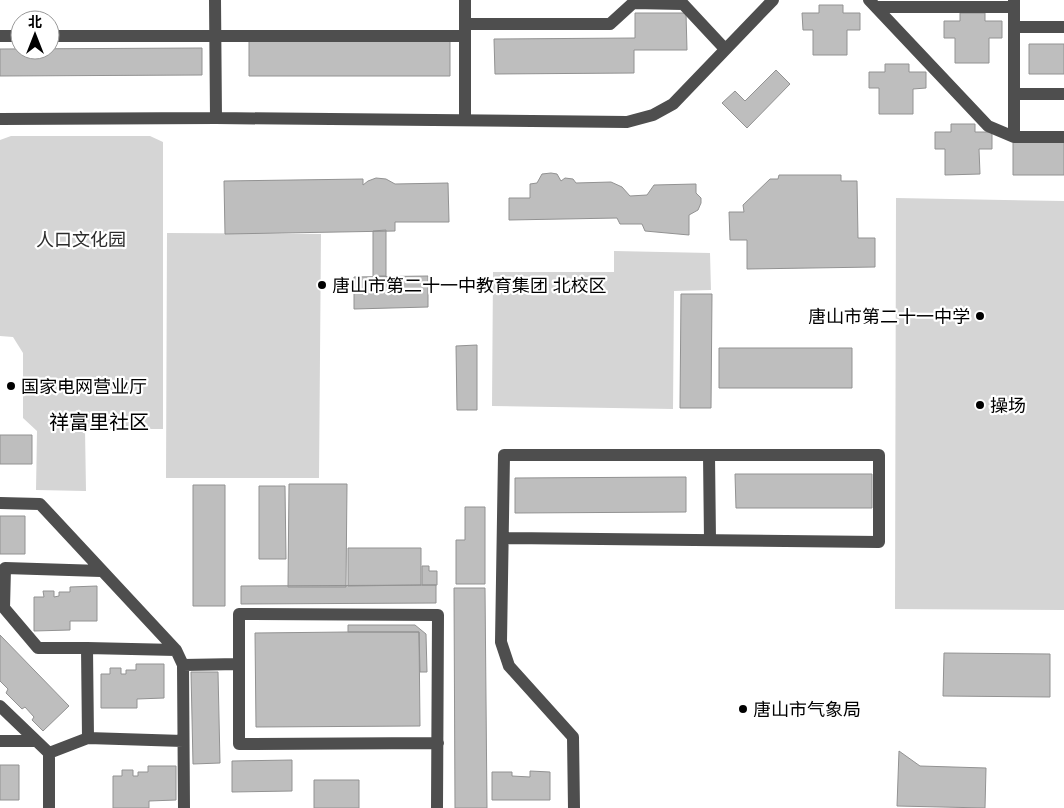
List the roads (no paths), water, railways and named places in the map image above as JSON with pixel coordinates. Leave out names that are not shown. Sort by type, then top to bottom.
[{"type":"street","points":[[215,0],[216,118]]},
{"type":"street","points":[[465,0],[465,120]]},
{"type":"street","points":[[0,119],[216,118],[627,122],[674,104],[773,0]]},
{"type":"street","points":[[60,36],[465,30],[610,24],[633,4],[683,4],[726,49]]},
{"type":"street","points":[[872,4],[1014,4],[1014,137]]},
{"type":"street","points":[[872,4],[988,126],[1014,137],[1064,137]]},
{"type":"street","points":[[1014,27],[1064,27]]},
{"type":"street","points":[[1014,94],[1064,94]]},
{"type":"street","points":[[504,538],[879,542],[880,455],[504,455],[502,642],[509,666],[573,737],[574,808]]},
{"type":"street","points":[[709,455],[710,540]]},
{"type":"street","points":[[0,503],[40,504],[176,650],[183,665],[184,808]]},
{"type":"street","points":[[101,571],[4,568],[4,608],[38,648],[176,650]]},
{"type":"street","points":[[436,808],[438,743],[438,615],[239,614],[239,744],[438,743]]},
{"type":"street","points":[[87,648],[88,738]]},
{"type":"street","points":[[183,665],[239,664]]},
{"type":"street","points":[[0,706],[49,754],[49,808]]},
{"type":"street","points":[[49,754],[88,738],[183,741]]},
{"type":"street","points":[[0,741],[36,741]]},
{"type":"place","name":"唐山市第二十一中教育集团 北校区","points":[[322,285]]},
{"type":"place","name":"唐山市第二十一中学","points":[[980,316]]},
{"type":"place","name":"国家电网营业厅","points":[[11,386]]},
{"type":"place","name":"操场","points":[[980,405]]},
{"type":"place","name":"唐山市气象局","points":[[743,709]]},
{"type":"district","name":"祥富里社区","points":[[99,422]]},
{"type":"park label","name":"人口文化园","points":[[81,239]]}]
